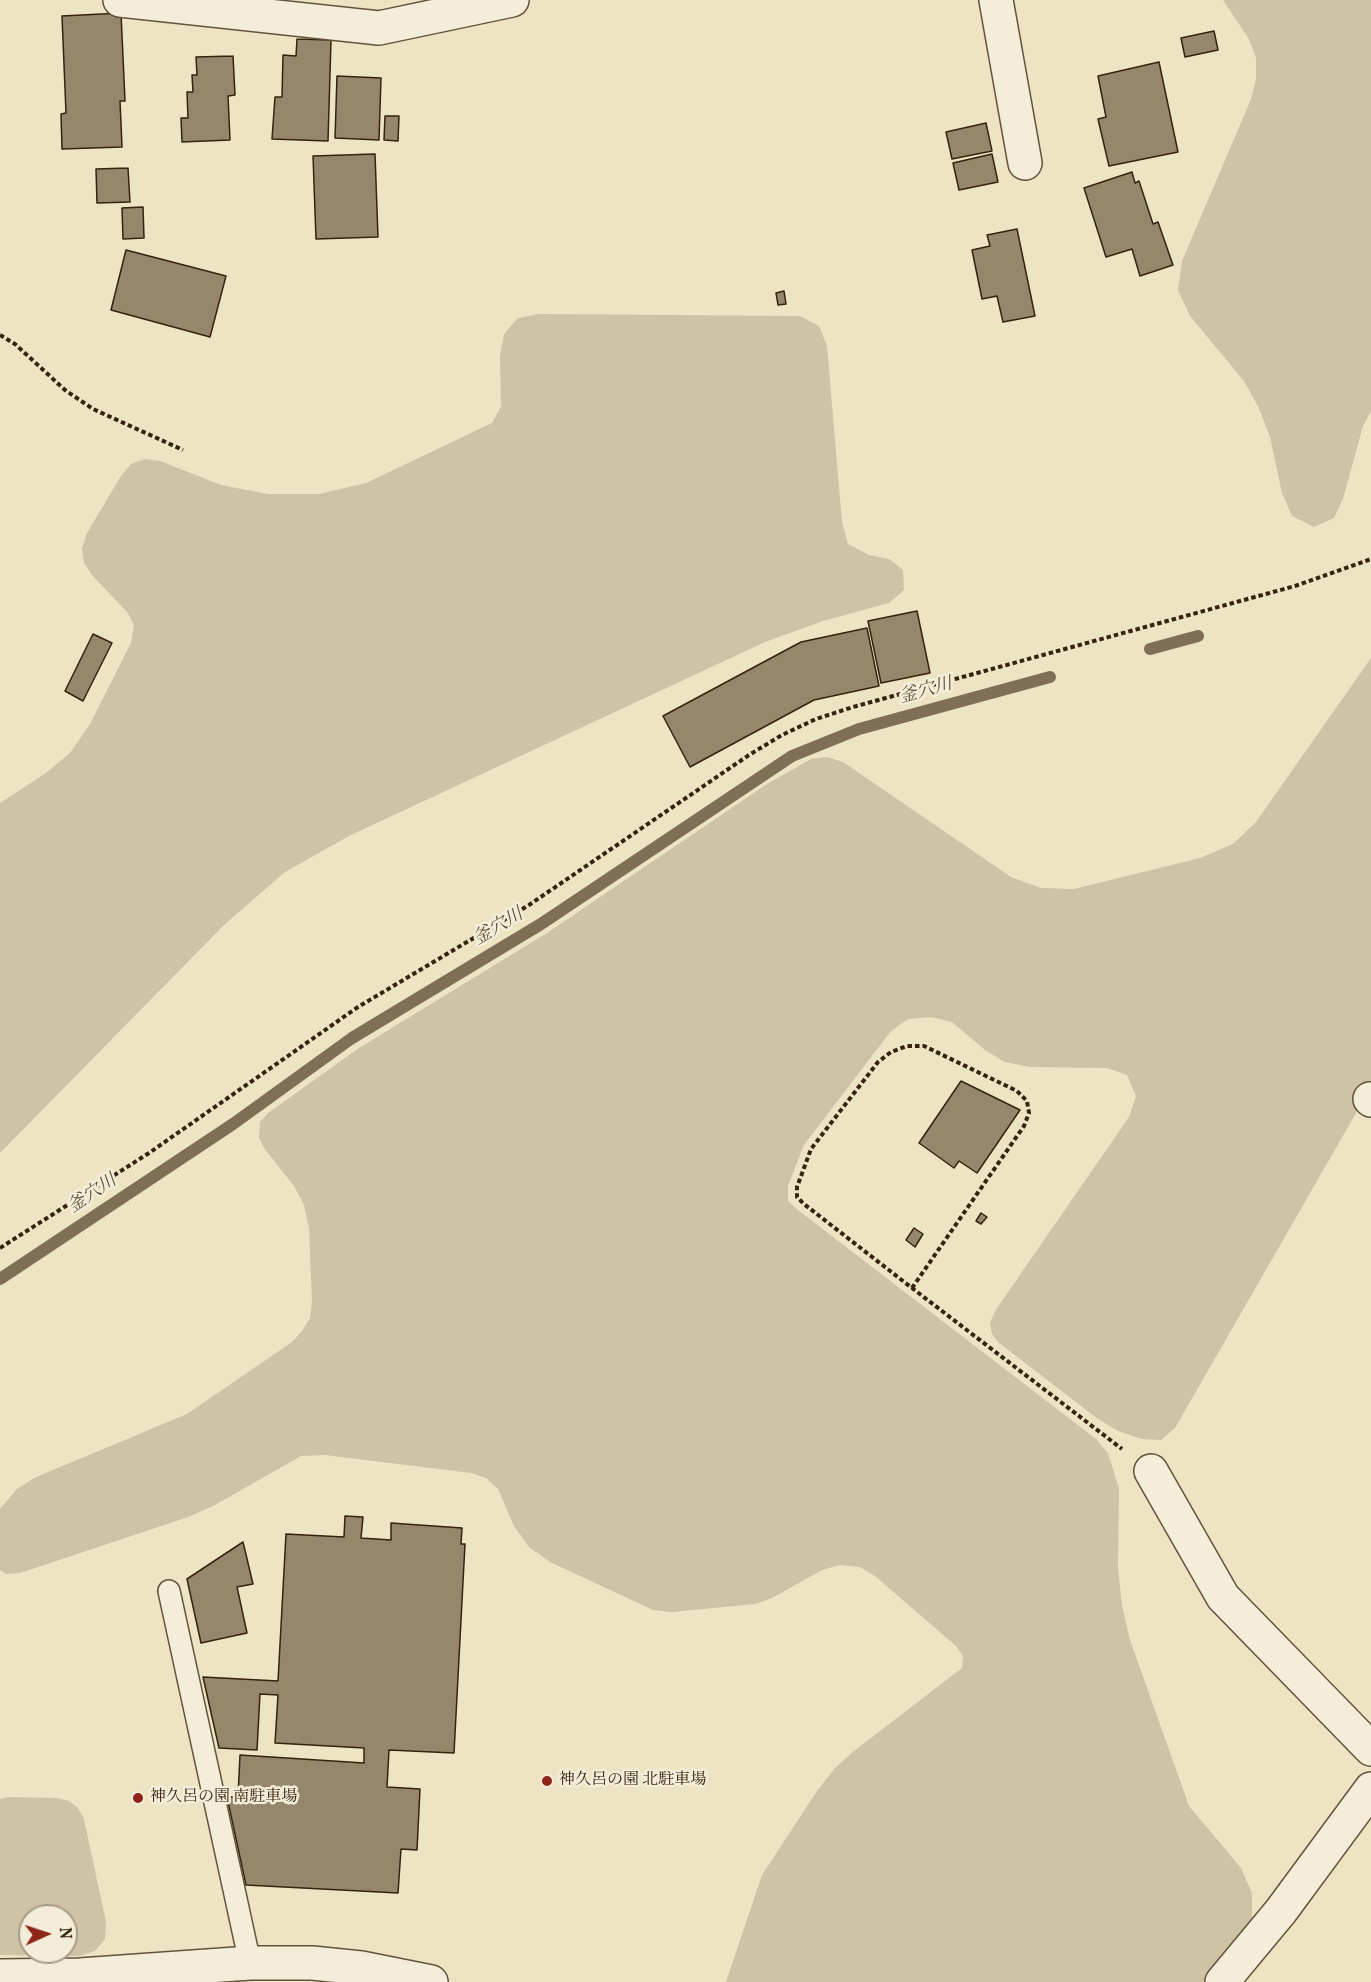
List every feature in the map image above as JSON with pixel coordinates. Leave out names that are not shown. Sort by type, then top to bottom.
[{"type":"street","points":[[120,0],[379,28],[512,0]]},
{"type":"street","points":[[996,0],[1025,163]]},
{"type":"street","points":[[1151,1471],[1223,1597],[1371,1749]]},
{"type":"street","points":[[1222,1982],[1256,1944],[1371,1789]]},
{"type":"street","points":[[0,1976],[80,1975],[250,1963],[312,1963],[361,1968],[431,1982]]},
{"type":"lane","points":[[169,1591],[250,1963]]},
{"type":"path","points":[[0,335],[23,352],[65,390],[93,409],[183,450]]},
{"type":"path","points":[[0,1248],[176,1135],[358,1007],[529,904],[748,755],[782,735],[816,719],[853,707],[1295,586],[1371,559]]},
{"type":"path","points":[[912,1288],[1024,1126],[1029,1113],[1027,1101],[1017,1090],[924,1046],[899,1049],[878,1062],[811,1149],[797,1187],[797,1197],[912,1288],[1151,1471]]},
{"type":"shaded area","points":[[1223,0],[1371,0],[1371,411],[1363,426],[1343,499],[1334,518],[1314,527],[1292,516],[1282,493],[1270,437],[1259,408],[1244,381],[1190,316],[1178,290],[1182,261],[1251,99],[1256,79],[1256,58],[1249,39]]},
{"type":"shaded area","points":[[539,314],[800,316],[819,326],[827,346],[842,522],[848,544],[869,555],[889,559],[903,570],[904,590],[889,603],[823,621],[765,642],[351,835],[285,872],[225,924],[0,1153],[0,803],[46,773],[70,753],[90,724],[131,643],[134,626],[128,613],[92,575],[84,563],[82,548],[87,533],[121,476],[131,464],[145,459],[160,461],[221,485],[268,494],[319,494],[366,483],[492,423],[501,407],[500,356],[504,334],[518,318]]},
{"type":"shaded area","points":[[1371,658],[1371,1087],[1175,1428],[1161,1440],[1142,1439],[1118,1431],[1098,1419],[999,1343],[992,1334],[990,1323],[995,1311],[1129,1117],[1136,1096],[1127,1075],[1107,1068],[1030,1067],[1005,1062],[985,1050],[952,1022],[931,1017],[908,1019],[891,1031],[804,1145],[788,1186],[788,1201],[798,1210],[1096,1439],[1108,1453],[1119,1489],[1118,1568],[1122,1605],[1130,1640],[1189,1806],[1241,1868],[1252,1893],[1252,1917],[1239,1942],[1203,1982],[726,1982],[762,1875],[817,1791],[835,1768],[854,1751],[962,1668],[963,1656],[956,1646],[875,1576],[860,1567],[840,1565],[822,1570],[772,1598],[755,1604],[672,1612],[653,1610],[550,1562],[529,1547],[514,1526],[498,1489],[486,1478],[471,1473],[325,1455],[301,1456],[215,1505],[188,1517],[20,1573],[6,1574],[0,1570],[0,1509],[17,1489],[34,1478],[187,1414],[292,1342],[302,1331],[310,1318],[312,1302],[309,1228],[304,1205],[294,1186],[264,1148],[259,1137],[260,1122],[268,1113],[359,1048],[547,933],[767,784],[811,759],[827,757],[843,762],[1011,877],[1041,888],[1074,889],[1200,858],[1233,844],[1256,822]]},
{"type":"shaded area","points":[[9,1797],[57,1798],[69,1801],[78,1808],[84,1819],[106,1922],[105,1939],[95,1951],[78,1956],[78,1904],[18,1904],[18,1955],[0,1955],[0,1799]]},
{"type":"building","points":[[121,13],[125,101],[120,101],[122,147],[62,149],[61,114],[66,113],[62,16]]},
{"type":"building","points":[[1214,31],[1218,50],[1185,57],[1181,38]]},
{"type":"building","points":[[297,39],[331,40],[328,141],[272,139],[275,97],[282,97],[283,55],[296,56]]},
{"type":"building","points":[[233,56],[235,95],[228,96],[230,140],[182,142],[181,118],[188,118],[187,92],[193,92],[192,75],[197,75],[196,57]]},
{"type":"building","points":[[1159,62],[1178,152],[1109,166],[1098,119],[1106,117],[1098,76]]},
{"type":"building","points":[[337,76],[381,78],[379,140],[335,138]]},
{"type":"building","points":[[385,116],[399,116],[398,141],[384,140]]},
{"type":"building","points":[[986,123],[992,151],[952,159],[946,132]]},
{"type":"building","points":[[375,154],[378,237],[316,239],[313,156]]},
{"type":"building","points":[[992,154],[998,182],[959,190],[953,163]]},
{"type":"building","points":[[128,168],[130,202],[97,203],[96,169]]},
{"type":"building","points":[[1132,172],[1135,183],[1139,181],[1153,224],[1158,222],[1173,265],[1140,276],[1132,249],[1106,257],[1084,188]]},
{"type":"building","points":[[143,207],[144,238],[123,239],[122,208]]},
{"type":"building","points":[[1017,229],[1035,316],[1003,322],[997,296],[982,299],[972,250],[990,246],[987,235]]},
{"type":"building","points":[[126,250],[226,276],[210,337],[111,310]]},
{"type":"building","points":[[784,291],[786,304],[778,305],[776,293]]},
{"type":"building","points":[[917,611],[930,673],[881,683],[868,621]]},
{"type":"building","points":[[867,628],[879,686],[814,700],[690,767],[663,716],[801,642]]},
{"type":"building","points":[[93,634],[112,643],[83,701],[65,691]]},
{"type":"building","points":[[961,1081],[1020,1110],[977,1173],[959,1161],[954,1168],[919,1143]]},
{"type":"building","points":[[981,1213],[987,1217],[981,1224],[976,1221]]},
{"type":"building","points":[[914,1228],[923,1234],[915,1247],[906,1240]]},
{"type":"building","points":[[345,1516],[363,1517],[361,1538],[391,1540],[391,1523],[462,1528],[461,1544],[465,1544],[454,1753],[389,1750],[387,1787],[420,1789],[417,1850],[401,1849],[398,1893],[246,1885],[227,1797],[238,1797],[240,1755],[364,1763],[364,1748],[275,1743],[278,1695],[260,1694],[257,1750],[219,1748],[203,1677],[278,1681],[286,1534],[344,1537]]},
{"type":"building","points":[[243,1542],[253,1584],[237,1587],[247,1633],[201,1643],[187,1579]]},
{"type":"waterway","name":"釜穴川","points":[[1150,649],[1198,636]]},
{"type":"waterway","name":"釜穴川","points":[[0,1279],[233,1124],[352,1038],[541,924],[792,756],[859,729],[1050,677]]},
{"type":"place","name":"神久呂の園 北駐車場","points":[[547,1781]]},
{"type":"place","name":"神久呂の園 南駐車場","points":[[138,1798]]}]
